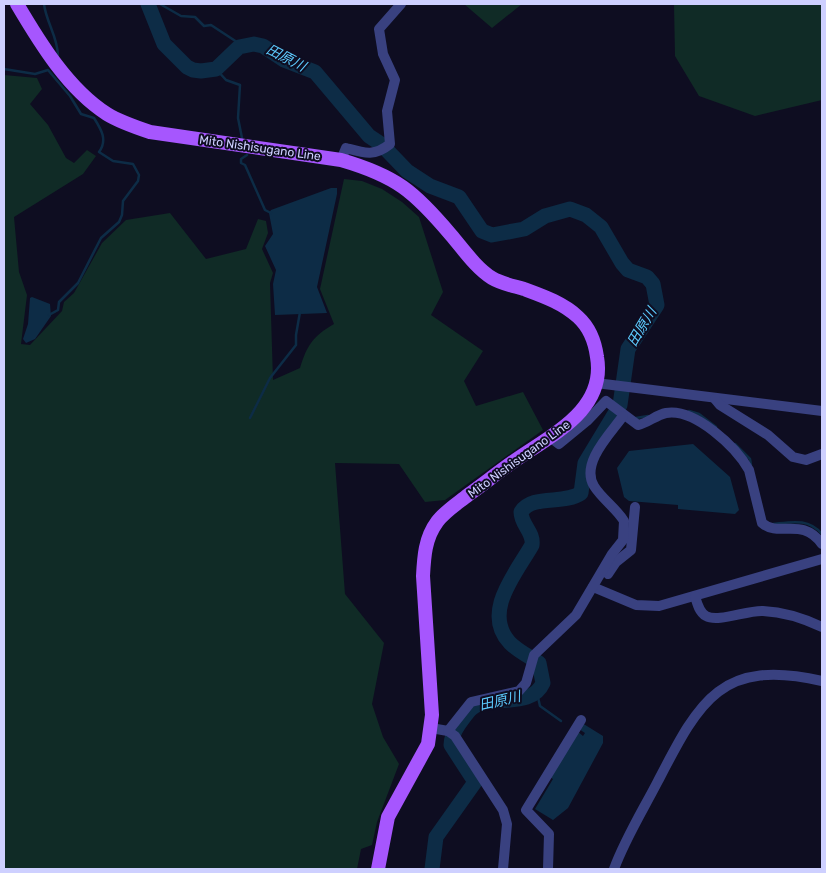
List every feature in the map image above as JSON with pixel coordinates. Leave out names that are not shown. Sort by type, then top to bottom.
[{"type":"main road","name":"Mito Nishisugano Line","points":[[17,4],[38,39],[71,81],[88,100],[107,114],[126,124],[150,132],[341,160],[369,168],[411,192],[424,203],[477,265],[492,278],[565,306],[579,318],[596,348],[598,371],[596,383],[584,408],[571,422],[456,505],[437,522],[428,538],[424,553],[423,576],[432,714],[431,728],[428,744],[388,817],[378,869]]},
{"type":"street","points":[[341,160],[346,148],[369,155],[381,151],[390,144],[387,111],[394,80],[383,54],[379,29],[401,4]]},
{"type":"street","points":[[596,383],[822,411]]},
{"type":"street","points":[[715,399],[720,405],[768,435],[793,457],[806,460],[822,454]]},
{"type":"street","points":[[550,437],[559,444],[587,422],[606,401],[638,425],[666,413],[696,419],[739,453],[748,470],[762,523],[771,528],[804,529],[815,535],[822,544]]},
{"type":"street","points":[[596,588],[612,554],[624,540],[626,530],[624,521],[618,512],[595,487],[590,478],[590,471],[592,461],[620,413]]},
{"type":"street","points":[[451,733],[471,702],[519,691],[526,684],[532,658],[569,622],[612,567],[631,550],[635,507]]},
{"type":"street","points":[[596,588],[636,605],[659,606],[822,559]]},
{"type":"street","points":[[695,596],[699,609],[704,615],[710,617],[749,612],[774,612],[805,619],[822,627]]},
{"type":"street","points":[[614,869],[684,730],[699,708],[709,698],[730,685],[752,677],[790,675],[822,680]]},
{"type":"street","points":[[548,869],[549,834],[526,810],[581,720]]},
{"type":"street","points":[[431,728],[451,733],[503,810],[507,824],[503,869]]},
{"type":"green space","points":[[464,4],[522,4],[492,28]]},
{"type":"green space","points":[[674,4],[822,4],[822,100],[755,116],[699,96],[675,56]]},
{"type":"green space","points":[[4,75],[37,78],[42,89],[30,104],[48,125],[66,158],[74,163],[87,150],[96,156],[83,174],[14,217],[19,272],[27,295],[21,344],[30,345],[62,311],[64,302],[74,293],[102,243],[126,220],[170,213],[206,259],[246,249],[258,219],[266,221],[268,233],[262,249],[273,273],[270,283],[273,380],[300,368],[308,347],[316,337],[334,324],[320,289],[344,179],[362,181],[382,189],[402,202],[419,217],[443,292],[431,315],[483,351],[464,381],[476,406],[523,392],[543,430],[445,500],[425,502],[399,464],[335,463],[345,594],[384,643],[372,704],[383,737],[399,764],[377,822],[372,845],[361,849],[357,869],[4,869]]},
{"type":"water","points":[[331,188],[337,188],[337,194],[317,287],[327,313],[275,315],[273,284],[276,270],[265,246],[273,234],[269,213],[271,210]]},
{"type":"water","points":[[32,297],[50,304],[51,316],[35,339],[26,343],[23,339],[28,324],[30,298]]},
{"type":"water","points":[[693,444],[730,477],[739,510],[735,514],[678,509],[678,505],[629,501],[624,497],[617,468],[629,451]]},
{"type":"water","points":[[582,723],[603,736],[603,743],[568,808],[553,820],[535,809],[553,779],[550,777],[577,731],[583,736],[585,733],[579,729]]},
{"type":"waterway","points":[[44,4],[56,42],[58,56]]},
{"type":"waterway","name":"田原川","points":[[148,4],[164,44],[187,67],[193,70],[216,69],[239,47],[254,44],[263,46],[284,60],[315,72],[369,136],[381,144],[407,171],[430,186],[459,197],[482,231],[492,235],[524,229],[545,216],[570,209],[586,215],[601,227],[628,270],[647,277],[653,284],[657,305],[628,349],[620,405],[585,463],[581,493],[574,497],[533,503],[521,512],[523,521],[531,536],[532,545],[504,593],[500,605],[499,618],[502,631],[510,643],[539,663],[543,683],[530,696],[520,699],[489,702],[472,708],[458,726],[452,737],[451,745],[475,782],[436,837],[432,869]]},
{"type":"waterway","points":[[160,4],[181,16],[195,17],[204,26],[211,25],[243,46]]},
{"type":"waterway","points":[[4,69],[35,74],[48,70],[70,96],[81,114],[94,118],[97,122],[103,139],[102,148],[99,152],[113,161],[133,164],[139,175],[138,181],[123,201],[122,215],[119,222],[101,238],[78,283],[59,302],[58,310],[49,315]]},
{"type":"waterway","points":[[216,69],[226,80],[240,85],[238,118],[242,138]]},
{"type":"waterway","points":[[247,155],[241,159],[241,163],[245,165],[265,210],[271,213]]},
{"type":"waterway","points":[[250,418],[270,378],[296,345],[300,312]]},
{"type":"waterway","points":[[689,411],[699,414],[716,427]]},
{"type":"waterway","points":[[636,418],[648,416]]},
{"type":"waterway","points":[[735,444],[750,459],[751,465]]},
{"type":"waterway","points":[[773,524],[805,523],[811,525],[822,534]]},
{"type":"waterway","points":[[537,693],[540,706],[561,721]]}]
